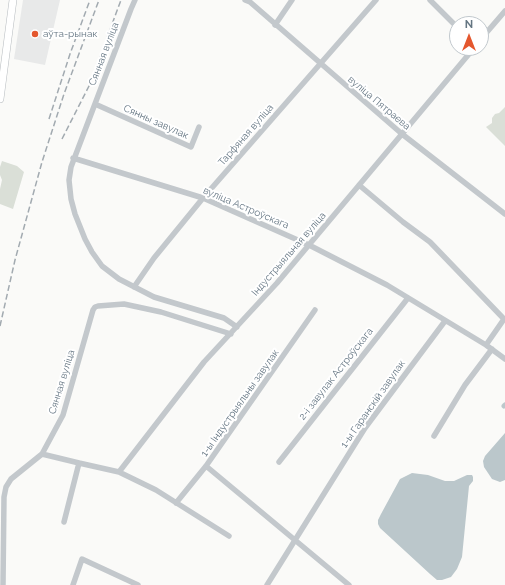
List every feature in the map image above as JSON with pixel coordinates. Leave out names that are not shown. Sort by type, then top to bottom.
[{"type":"main road","points":[[0,99],[1,79],[13,0]]},
{"type":"street","name":"Сянная вуліца","points":[[135,0],[73,158],[69,180],[71,199],[75,214],[84,239],[102,266],[119,279],[154,297],[224,318],[237,327]]},
{"type":"street","name":"вуліца Пятраева","points":[[245,0],[250,2],[402,134],[505,214]]},
{"type":"street","points":[[275,25],[292,0]]},
{"type":"street","name":"Тарфяная вуліца","points":[[134,287],[154,258],[203,198],[376,0]]},
{"type":"street","points":[[430,0],[449,19]]},
{"type":"street","points":[[489,30],[505,11]]},
{"type":"street","name":"Індустрыяльная вуліца","points":[[119,472],[204,362],[231,334],[309,245],[467,56]]},
{"type":"street","name":"Сянны завулак","points":[[95,104],[191,147],[199,127]]},
{"type":"street","name":"вуліца Астроўскага","points":[[73,158],[203,198],[309,245],[366,274],[408,298],[486,345],[505,359]]},
{"type":"street","points":[[359,185],[403,222],[430,242],[504,319],[486,345]]},
{"type":"street","name":"2-і завулак Астроўскага","points":[[279,462],[408,298]]},
{"type":"street","name":"Сянная вуліца","points":[[3,585],[4,497],[6,487],[11,479],[42,454],[62,415],[95,307],[124,304],[161,312],[231,334]]},
{"type":"street","name":"1-ы Індустрыяльны завулак","points":[[176,503],[206,466],[315,310]]},
{"type":"street","name":"1-ы Гаранскій завулак","points":[[267,585],[296,541],[365,428],[445,321]]},
{"type":"street","points":[[434,436],[465,385],[492,349]]},
{"type":"street","points":[[42,454],[119,472],[156,490],[229,536]]},
{"type":"street","points":[[64,522],[79,463]]},
{"type":"street","points":[[206,466],[348,585]]},
{"type":"street","points":[[73,585],[82,559],[138,585]]},
{"type":"shaded area","name":"аўта-рынак","points":[[23,0],[60,0],[45,65],[14,59]]},
{"type":"shaded area","points":[[505,107],[505,146],[486,127],[492,123],[492,118],[495,114],[499,113]]},
{"type":"shaded area","points":[[2,161],[17,166],[24,172],[13,209],[0,204],[0,189],[2,180],[0,175],[0,167]]},
{"type":"shaded area","points":[[505,433],[505,480],[500,482],[492,479],[484,467],[483,461],[485,456]]},
{"type":"shaded area","points":[[412,473],[428,475],[445,481],[454,481],[467,475],[472,475],[473,477],[473,481],[469,486],[462,557],[457,569],[451,577],[442,580],[437,580],[430,574],[380,528],[378,524],[378,520],[400,479]]},
{"type":"railway","points":[[49,119],[70,54],[90,0]]},
{"type":"railway","points":[[0,326],[15,260],[42,162],[64,94],[99,0]]},
{"type":"railway","points":[[62,139],[89,86],[121,0]]},
{"type":"place","name":"аўта-рынак","points":[[35,34]]}]
